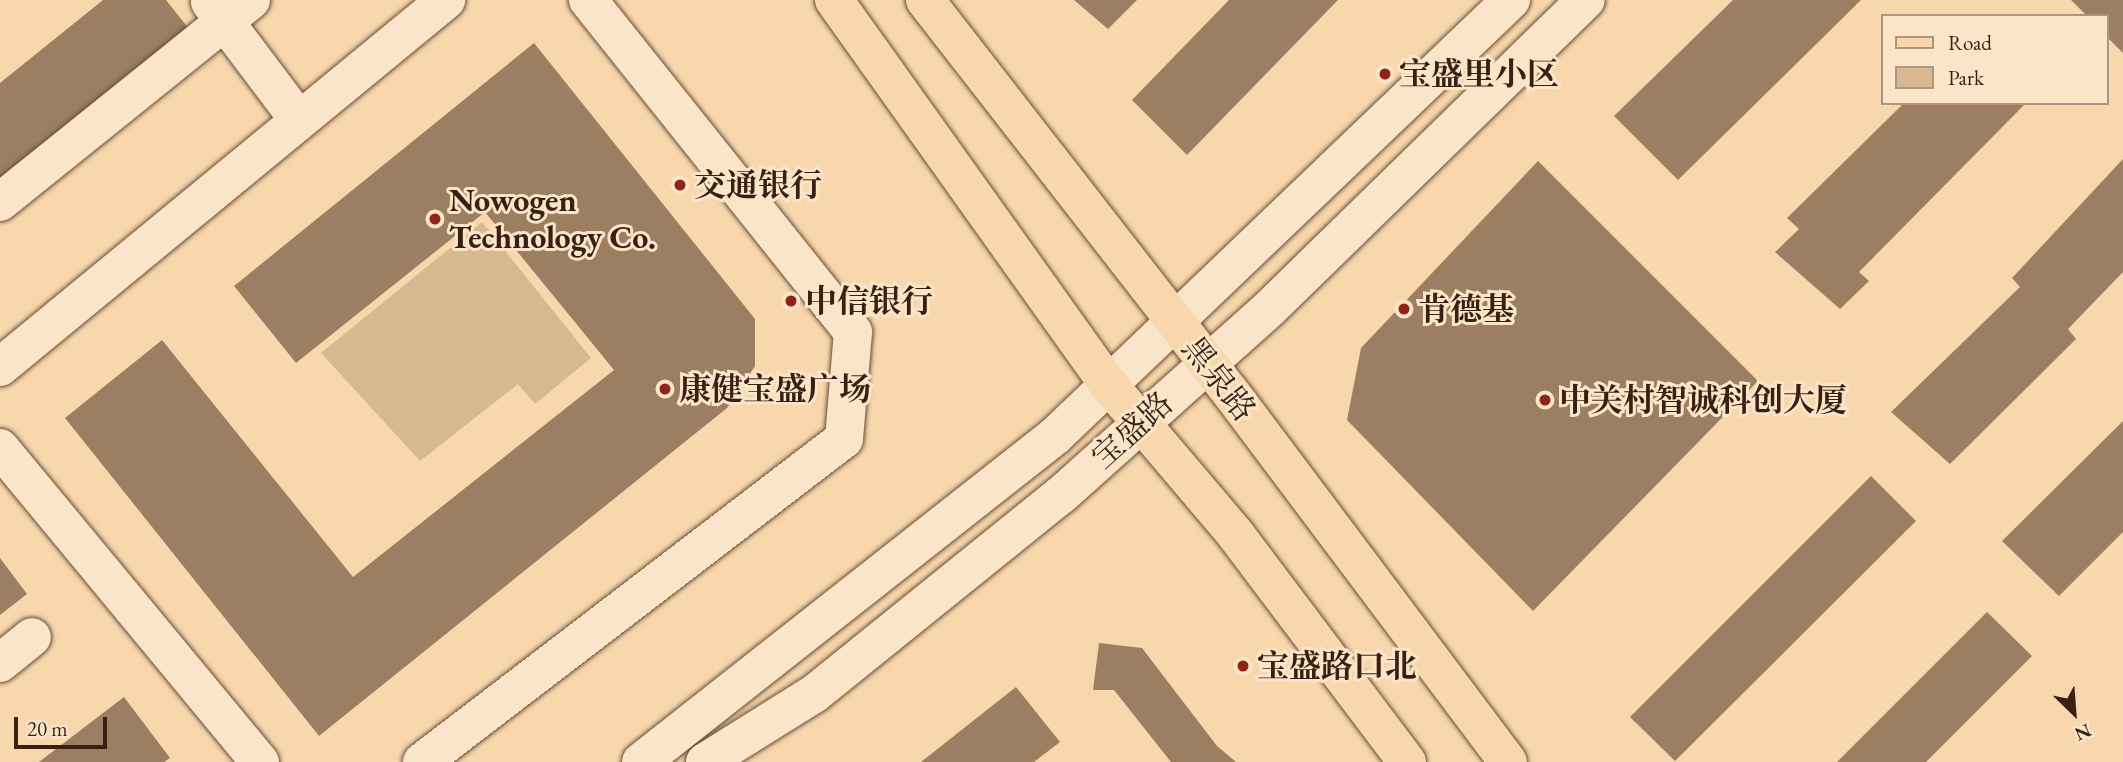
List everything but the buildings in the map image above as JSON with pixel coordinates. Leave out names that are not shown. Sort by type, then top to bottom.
[{"type":"main road","points":[[834,0],[1109,385],[1236,535],[1407,762]]},
{"type":"main road","name":"黑泉路","points":[[925,0],[1175,323],[1508,762]]},
{"type":"street","points":[[0,367],[446,0]]},
{"type":"street","points":[[422,762],[844,439],[853,332],[588,0]]},
{"type":"street","name":"宝盛路","points":[[641,762],[1055,436],[1511,0]]},
{"type":"street","name":"宝盛路","points":[[705,762],[814,694],[1060,495],[1205,363],[1270,308],[1586,0]]},
{"type":"street","points":[[0,202],[230,8],[299,120]]},
{"type":"street","points":[[0,447],[260,762]]},
{"type":"street","points":[[0,663],[32,636]]},
{"type":"green space","points":[[482,222],[591,358],[535,404],[518,384],[420,461],[321,353]]},
{"type":"place","name":"宝盛里小区","points":[[1385,74]]},
{"type":"place","name":"交通银行","points":[[680,185]]},
{"type":"place","name":"Nowogen Technology Co.","points":[[435,219]]},
{"type":"place","name":"中信银行","points":[[791,301]]},
{"type":"place","name":"肯德基","points":[[1404,309]]},
{"type":"place","name":"康健宝盛广场","points":[[665,389]]},
{"type":"place","name":"中关村智诚科创大厦","points":[[1545,400]]},
{"type":"place","name":"宝盛路口北","points":[[1243,666]]}]
